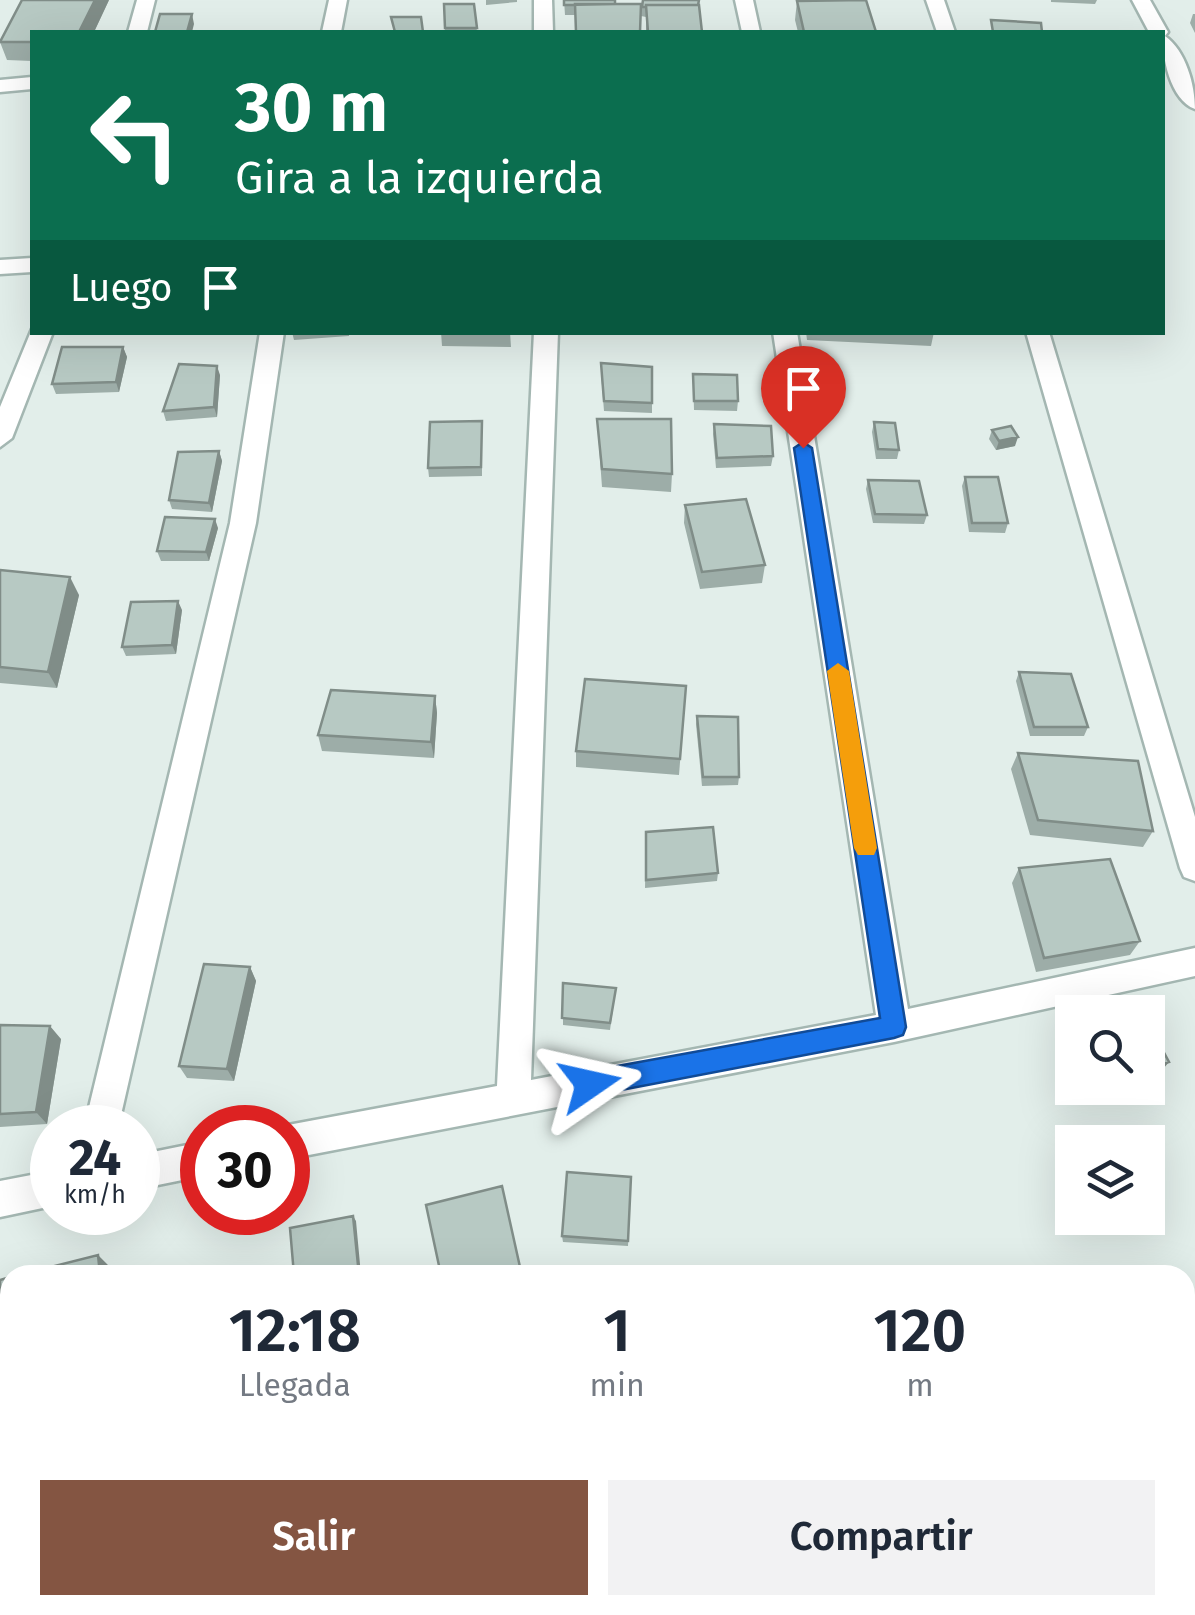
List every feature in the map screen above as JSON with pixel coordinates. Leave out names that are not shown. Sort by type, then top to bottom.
[{"type":"street","points":[[138,30],[146,0]]},
{"type":"street","points":[[332,30],[338,0]]},
{"type":"street","points":[[543,0],[544,30]]},
{"type":"street","points":[[744,0],[751,30]]},
{"type":"street","points":[[936,0],[945,30]]},
{"type":"street","points":[[1141,0],[1157,30]]},
{"type":"street","points":[[1165,47],[1194,100]]},
{"type":"street","points":[[0,86],[30,83]]},
{"type":"street","points":[[1165,98],[1194,100]]},
{"type":"street","points":[[0,268],[30,265]]},
{"type":"street","points":[[0,438],[41,335]]},
{"type":"street","points":[[106,1105],[243,523],[272,335]]},
{"type":"street","points":[[513,1098],[546,335]]},
{"type":"street","points":[[785,335],[894,1027]]},
{"type":"street","points":[[1038,335],[1195,868]]},
{"type":"street","points":[[310,1138],[894,1027],[1195,962]]},
{"type":"street","points":[[0,1200],[30,1194]]},
{"type":"building","points":[[22,0],[95,0],[80,30],[30,30],[30,42],[0,42]]},
{"type":"building","points":[[564,0],[615,0],[615,4],[564,5]]},
{"type":"building","points":[[643,0],[699,0],[698,5],[642,7]]},
{"type":"building","points":[[866,0],[875,30],[804,30],[797,1]]},
{"type":"building","points":[[444,4],[474,4],[477,28],[445,28]]},
{"type":"building","points":[[575,4],[641,4],[640,30],[576,30]]},
{"type":"building","points":[[646,5],[699,5],[702,30],[648,30]]},
{"type":"building","points":[[160,14],[192,14],[188,30],[156,30]]},
{"type":"building","points":[[391,17],[421,17],[423,30],[394,30]]},
{"type":"building","points":[[991,20],[1041,23],[1042,30],[993,30]]},
{"type":"building","points":[[62,347],[123,347],[116,382],[52,384]]},
{"type":"building","points":[[601,363],[652,367],[652,403],[604,401]]},
{"type":"building","points":[[179,364],[217,366],[214,407],[163,411]]},
{"type":"building","points":[[693,374],[737,375],[738,401],[694,401]]},
{"type":"building","points":[[597,419],[671,419],[672,474],[602,469]]},
{"type":"building","points":[[482,421],[481,467],[428,468],[430,422]]},
{"type":"building","points":[[874,422],[895,423],[899,450],[878,449]]},
{"type":"building","points":[[714,424],[771,426],[773,456],[717,458]]},
{"type":"building","points":[[1011,426],[1018,437],[999,441],[992,430]]},
{"type":"building","points":[[219,451],[209,503],[169,500],[178,452]]},
{"type":"building","points":[[965,477],[998,477],[1008,523],[972,523]]},
{"type":"building","points":[[868,480],[919,481],[927,515],[875,514]]},
{"type":"building","points":[[746,499],[765,565],[702,572],[685,505]]},
{"type":"building","points":[[165,517],[215,519],[206,552],[157,551]]},
{"type":"building","points":[[0,570],[70,577],[48,672],[0,667]]},
{"type":"building","points":[[178,601],[172,645],[122,647],[131,602]]},
{"type":"building","points":[[1019,672],[1071,674],[1088,727],[1034,727]]},
{"type":"building","points":[[585,679],[686,686],[680,759],[576,751]]},
{"type":"building","points":[[331,690],[435,696],[431,742],[318,735]]},
{"type":"building","points":[[697,716],[738,717],[739,777],[703,777]]},
{"type":"building","points":[[1018,753],[1138,761],[1153,831],[1038,820]]},
{"type":"building","points":[[713,827],[718,873],[646,880],[646,832]]},
{"type":"building","points":[[1110,859],[1140,941],[1044,958],[1019,868]]},
{"type":"building","points":[[204,964],[250,967],[227,1069],[179,1066]]},
{"type":"building","points":[[563,983],[616,988],[610,1023],[562,1018]]},
{"type":"building","points":[[0,1025],[50,1026],[37,1105],[30,1105],[30,1112],[0,1114]]},
{"type":"building","points":[[567,1172],[631,1177],[628,1241],[562,1236]]},
{"type":"building","points":[[502,1186],[520,1265],[439,1265],[426,1205]]},
{"type":"building","points":[[353,1216],[358,1265],[293,1265],[291,1235],[310,1235],[310,1224]]},
{"type":"building","points":[[98,1255],[99,1265],[58,1265]]},
{"type":"slow traffic","points":[[838,671],[866,848]]},
{"type":"route","points":[[590,1084],[894,1027],[803,448]]}]
